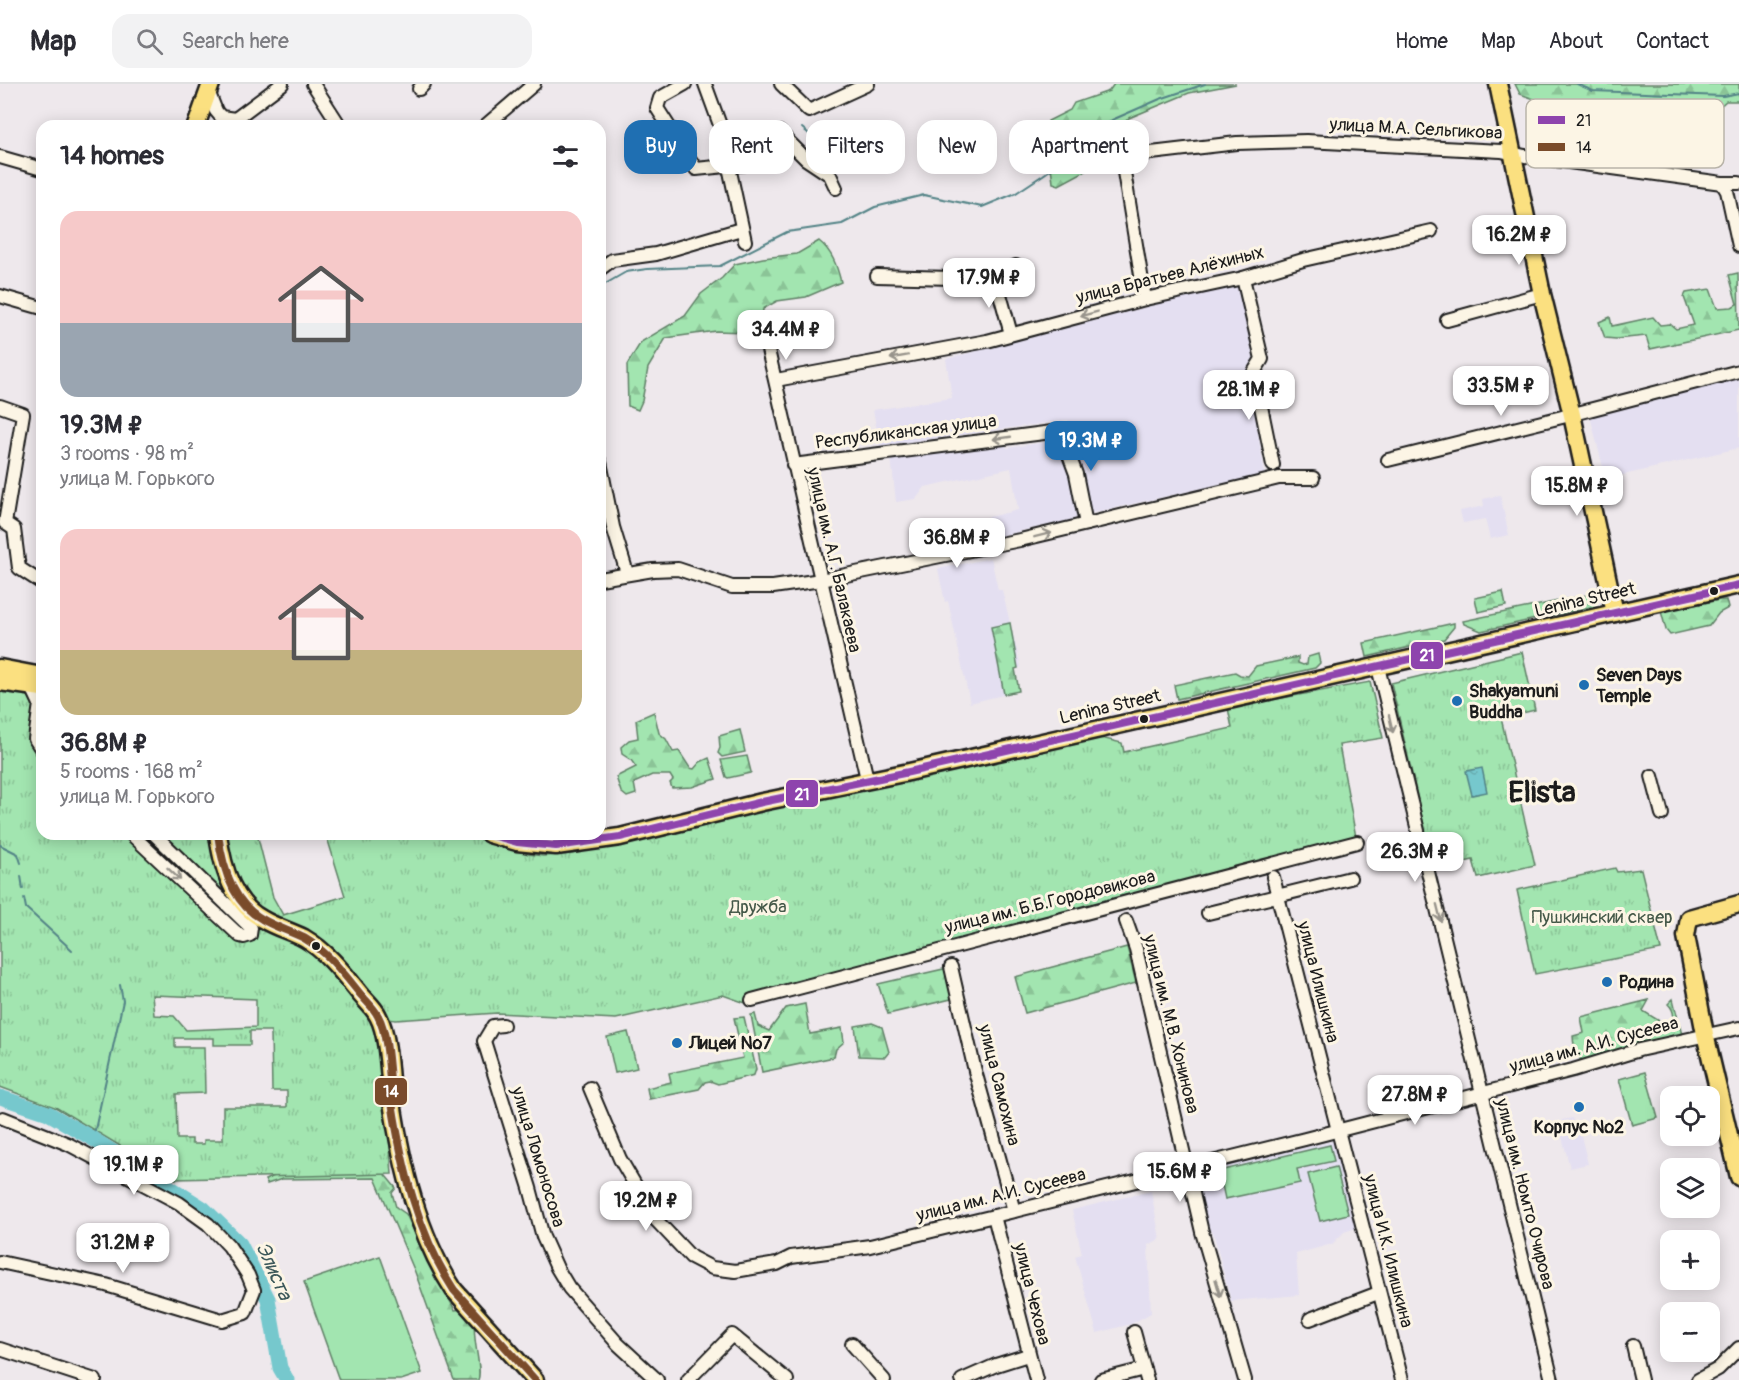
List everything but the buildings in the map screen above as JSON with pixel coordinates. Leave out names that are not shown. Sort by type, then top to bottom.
[{"type":"main road","points":[[1498,84],[1542,294],[1572,415],[1615,613]]},
{"type":"main road","points":[[198,120],[209,87]]},
{"type":"main road","name":"Lenina Street","points":[[606,838],[1739,585]]},
{"type":"main road","points":[[0,668],[36,683]]},
{"type":"main road","points":[[0,682],[36,684]]},
{"type":"main road","points":[[219,840],[228,879],[239,899],[253,914],[303,938],[331,958],[380,1018],[405,1168],[432,1249],[454,1290],[535,1380]]},
{"type":"main road","name":"Lenina Street","points":[[511,840],[556,846],[597,840]]},
{"type":"main road","points":[[1739,904],[1689,918],[1686,936],[1705,1034],[1739,1177]]},
{"type":"street","points":[[228,120],[282,84]]},
{"type":"street","points":[[313,84],[336,120]]},
{"type":"street","points":[[492,120],[534,84]]},
{"type":"street","points":[[685,84],[660,98],[657,108],[696,169],[709,168]]},
{"type":"street","points":[[705,84],[718,120]]},
{"type":"street","points":[[781,84],[809,111],[868,84]]},
{"type":"street","points":[[209,87],[216,111],[226,120]]},
{"type":"street","name":"улица М.А. Сельгикова","points":[[1145,299],[1123,166],[1127,159],[1134,155],[1237,143],[1306,141],[1513,153],[1526,156]]},
{"type":"street","points":[[794,147],[806,159],[830,175],[836,188]]},
{"type":"street","points":[[0,157],[36,167]]},
{"type":"street","name":"улица М.А. Сельгикова","points":[[1613,168],[1722,183],[1739,183]]},
{"type":"street","points":[[606,264],[612,260],[656,254],[743,235],[730,174]]},
{"type":"street","points":[[1722,183],[1727,191],[1739,246]]},
{"type":"street","name":"улица Братьев Алёхиных","points":[[776,380],[987,341],[1145,299],[1243,278],[1303,260],[1431,231]]},
{"type":"street","points":[[877,276],[989,279],[1016,266]]},
{"type":"street","points":[[995,276],[1011,334]]},
{"type":"street","points":[[1243,278],[1262,359],[1254,372],[1274,465]]},
{"type":"street","points":[[1447,320],[1542,294]]},
{"type":"street","points":[[0,296],[36,306]]},
{"type":"street","name":"улица им. А.Г. Балакаева","points":[[768,350],[867,779]]},
{"type":"street","points":[[1388,460],[1739,371]]},
{"type":"street","points":[[0,406],[23,414],[5,524],[14,529],[20,568],[36,579]]},
{"type":"street","name":"Республиканская улица","points":[[793,465],[1060,431],[1076,474],[1086,524]]},
{"type":"street","points":[[606,578],[627,573],[678,569],[732,587],[773,587],[821,580],[1001,544],[1279,478],[1313,478]]},
{"type":"street","points":[[606,492],[613,527],[627,573]]},
{"type":"street","name":"улица им. Номто Очирова","points":[[1378,667],[1552,1380]]},
{"type":"street","points":[[1652,776],[1662,814]]},
{"type":"street","points":[[137,840],[240,936],[250,935],[251,928],[160,840]]},
{"type":"street","name":"улица им. Б.Б.Городовикова","points":[[752,1000],[1357,842]]},
{"type":"street","name":"улица Илишкина","points":[[1273,877],[1309,1025],[1339,1130]]},
{"type":"street","points":[[1208,913],[1350,878]]},
{"type":"street","name":"улица им. М.В. Хонинова","points":[[1126,921],[1136,950],[1202,1232],[1245,1380]]},
{"type":"street","name":"улица Самохина","points":[[951,967],[975,1071],[1014,1211]]},
{"type":"street","name":"улица Ломоносова","points":[[502,1025],[493,1026],[484,1041],[550,1255],[569,1288],[579,1300],[618,1344],[657,1380]]},
{"type":"street","name":"улица им. А.И. Сусеева","points":[[590,1088],[620,1159],[655,1219],[683,1251],[698,1262],[719,1270],[744,1271],[777,1264],[791,1257],[870,1246],[1014,1211],[1339,1130],[1705,1034],[1739,1028]]},
{"type":"street","points":[[0,1262],[106,1285],[222,1320],[245,1312],[254,1290],[248,1275],[229,1246],[208,1224],[179,1203],[68,1144],[3,1118]]},
{"type":"street","name":"улица И.К. Илишкина","points":[[1339,1130],[1378,1293],[1402,1380]]},
{"type":"street","name":"улица Чехова","points":[[993,1216],[1036,1380]]},
{"type":"street","points":[[1310,1319],[1378,1293]]},
{"type":"street","points":[[1101,1380],[1146,1374],[1134,1332]]},
{"type":"street","points":[[688,1380],[732,1335],[787,1380]]},
{"type":"street","points":[[852,1344],[884,1380]]},
{"type":"street","points":[[1633,1346],[1641,1380]]},
{"type":"street","points":[[1698,1380],[1720,1374],[1739,1348]]},
{"type":"street","points":[[0,1349],[95,1380]]},
{"type":"street","points":[[962,1380],[996,1365],[1028,1356]]},
{"type":"shaded area","points":[[1239,283],[1257,361],[1247,367],[1265,474],[1079,516],[1063,526],[1053,524],[959,542],[944,528],[1018,510],[1011,468],[925,487],[916,499],[896,502],[891,457],[1005,441],[1007,448],[1071,438],[1068,420],[880,446],[873,410],[952,398],[946,359]]},
{"type":"shaded area","points":[[1739,379],[1739,448],[1606,479],[1590,416]]},
{"type":"shaded area","points":[[1500,495],[1509,535],[1490,539],[1485,519],[1463,523],[1460,511],[1484,506],[1483,499]]},
{"type":"shaded area","points":[[991,558],[998,590],[1002,590],[1021,667],[1015,669],[1019,691],[970,703],[948,601],[945,602],[938,569]]},
{"type":"shaded area","points":[[1572,1118],[1575,1129],[1579,1128],[1588,1164],[1570,1168],[1561,1133],[1565,1132],[1562,1120]]},
{"type":"shaded area","points":[[1333,1141],[1356,1228],[1344,1232],[1332,1244],[1296,1254],[1299,1295],[1231,1301],[1214,1235],[1207,1227],[1196,1173]]},
{"type":"shaded area","points":[[1151,1191],[1160,1239],[1148,1245],[1151,1313],[1131,1324],[1097,1333],[1075,1256],[1082,1254],[1072,1210]]},
{"type":"green space","points":[[1114,84],[1236,84],[1189,93],[1127,120],[1050,120],[1070,110],[1074,103],[1109,91]]},
{"type":"green space","points":[[1515,84],[1739,84],[1739,101],[1724,103],[1724,99],[1534,99],[1520,94]]},
{"type":"green space","points":[[1052,174],[1079,174],[1059,185],[1053,183]]},
{"type":"green space","points":[[819,241],[833,259],[841,282],[806,297],[777,301],[763,309],[761,327],[745,332],[716,331],[666,338],[648,368],[642,401],[638,410],[628,406],[627,365],[641,342],[685,316],[701,294],[722,278],[735,264],[797,254]]},
{"type":"green space","points":[[1738,273],[1739,330],[1650,349],[1646,336],[1605,338],[1599,322],[1610,317],[1612,326],[1653,317],[1660,325],[1670,324],[1676,329],[1694,325],[1684,297],[1686,293],[1710,289],[1717,308],[1732,307],[1737,304],[1729,275]]},
{"type":"green space","points":[[1503,592],[1506,606],[1478,612],[1475,598]]},
{"type":"green space","points":[[1592,594],[1595,606],[1481,631],[1464,624],[1463,621]]},
{"type":"green space","points":[[1726,600],[1728,608],[1719,613],[1709,626],[1670,635],[1666,630],[1661,611]]},
{"type":"green space","points":[[1010,623],[1018,668],[1015,669],[1019,691],[1004,694],[991,627]]},
{"type":"green space","points":[[1454,623],[1454,627],[1444,639],[1367,657],[1364,643]]},
{"type":"green space","points":[[1522,652],[1535,710],[1501,718],[1535,865],[1478,878],[1473,860],[1434,869],[1391,683]]},
{"type":"green space","points":[[1318,654],[1320,663],[1315,668],[1177,699],[1174,685],[1235,672],[1248,676],[1256,666],[1298,657],[1298,663],[1303,665],[1307,664],[1308,657]]},
{"type":"green space","name":"Дружба","points":[[1370,682],[1383,738],[1339,745],[1358,848],[751,1005],[723,995],[616,1019],[497,1013],[396,1020],[380,1018],[392,1174],[175,1179],[57,1108],[0,1087],[0,687],[36,692],[36,840],[259,840],[273,897],[283,915],[345,896],[328,840],[490,840],[528,854],[543,856],[572,854],[1093,736],[1122,743],[1124,752],[1232,728],[1228,708]],"holes":[[[152,995],[256,999],[256,1027],[186,1030],[174,1016],[154,1015]],[[250,1031],[271,1031],[272,1091],[287,1091],[287,1107],[223,1107],[223,1140],[204,1140],[204,1144],[192,1144],[192,1139],[177,1139],[176,1094],[205,1093],[204,1047],[175,1047],[175,1038],[214,1038],[214,1045],[250,1045]]]},
{"type":"green space","points":[[654,712],[659,733],[666,739],[673,752],[679,751],[690,768],[694,769],[700,762],[709,758],[716,779],[692,787],[672,788],[670,783],[673,780],[670,775],[652,775],[634,783],[636,794],[627,797],[621,792],[616,777],[636,767],[622,754],[621,747],[629,740],[638,738],[636,720]]},
{"type":"green space","points":[[740,730],[745,752],[722,757],[718,753],[719,736]]},
{"type":"green space","points":[[747,756],[750,773],[726,777],[721,760]]},
{"type":"green space","name":"Пушкинский сквер","points":[[1615,868],[1617,872],[1641,869],[1661,950],[1535,974],[1517,890]]},
{"type":"green space","points":[[1127,947],[1136,983],[1025,1013],[1015,977]]},
{"type":"green space","points":[[948,968],[953,993],[951,999],[888,1014],[878,984]]},
{"type":"green space","points":[[1673,999],[1682,1035],[1588,1061],[1580,1059],[1573,1036],[1584,1033],[1581,1017],[1649,1000],[1643,1011],[1669,1027],[1673,1015],[1668,1004]]},
{"type":"green space","points":[[805,1004],[810,1034],[842,1028],[844,1042],[836,1049],[834,1057],[762,1072],[751,1015],[755,1014],[758,1026],[769,1031],[786,1008]]},
{"type":"green space","points":[[744,1017],[756,1069],[754,1075],[718,1084],[705,1082],[699,1089],[649,1099],[647,1088],[671,1082],[669,1073],[743,1058],[734,1018]]},
{"type":"green space","points":[[872,1023],[882,1027],[889,1052],[885,1057],[859,1056],[855,1026]]},
{"type":"green space","points":[[628,1032],[637,1068],[615,1073],[607,1037]]},
{"type":"green space","points":[[1645,1072],[1658,1118],[1632,1125],[1619,1079]]},
{"type":"green space","points":[[1330,1145],[1334,1161],[1297,1169],[1300,1183],[1225,1199],[1219,1171]]},
{"type":"green space","points":[[1336,1167],[1348,1214],[1320,1221],[1308,1174]]},
{"type":"green space","points":[[381,1170],[396,1188],[392,1193],[396,1207],[406,1214],[455,1310],[464,1309],[475,1319],[478,1380],[454,1380],[415,1272],[375,1178],[282,1179],[267,1184],[265,1180],[284,1172]]},
{"type":"green space","points":[[380,1256],[422,1373],[401,1380],[339,1380],[304,1282]]},
{"type":"water","points":[[1482,768],[1487,792],[1472,795],[1466,771]]},
{"type":"waterway","points":[[606,284],[626,272],[720,266],[787,232],[842,224],[875,207],[924,195],[982,207],[1016,193],[1043,175],[1077,151],[1112,120],[1160,99],[1205,84]]},
{"type":"waterway","points":[[1577,84],[1593,91],[1723,96],[1739,93]]},
{"type":"waterway","points":[[802,128],[806,131]]},
{"type":"waterway","points":[[0,845],[18,854],[21,863]]},
{"type":"waterway","points":[[21,876],[23,889]]},
{"type":"waterway","points":[[24,898],[26,908],[72,950]]},
{"type":"waterway","points":[[93,1139],[123,1001],[120,985]]},
{"type":"waterway","name":"Элиста","points":[[0,1097],[48,1113],[93,1139],[203,1208],[240,1244],[268,1299],[280,1368],[287,1380]]},
{"type":"transit line","name":"21","points":[[606,839],[762,802],[909,772],[1739,585]]},
{"type":"transit line","name":"14","points":[[219,840],[222,859],[230,882],[243,903],[262,919],[304,938],[321,950],[342,971],[376,1013],[384,1034],[392,1102],[401,1151],[413,1200],[431,1247],[454,1290],[535,1380]]},
{"type":"transit line","name":"21","points":[[510,840],[556,846],[599,840]]},
{"type":"place","name":"Seven Days Temple","points":[[1584,685]]},
{"type":"place","name":"Shakyamuni Buddha","points":[[1457,701]]},
{"type":"place","name":"Родина","points":[[1607,982]]},
{"type":"place","name":"Лицей №7","points":[[677,1043]]},
{"type":"place","name":"Корпус №2","points":[[1579,1107]]},
{"type":"district","name":"Elista","points":[[1542,792]]}]
